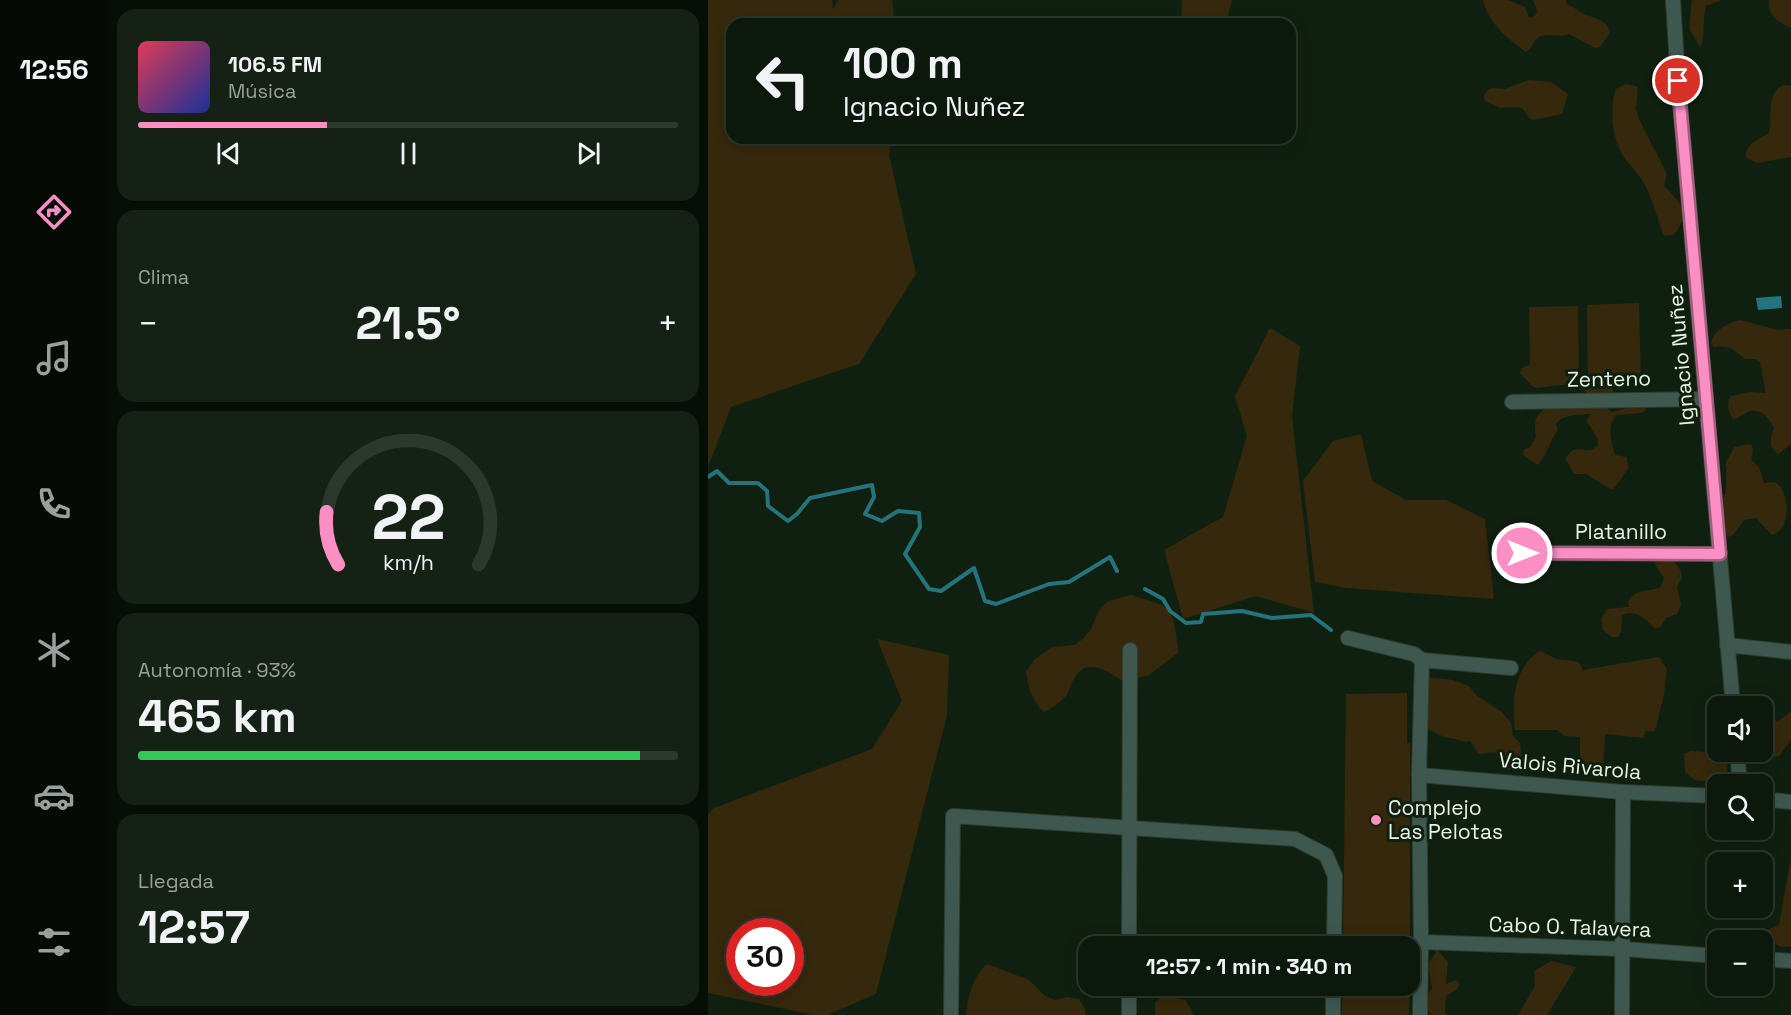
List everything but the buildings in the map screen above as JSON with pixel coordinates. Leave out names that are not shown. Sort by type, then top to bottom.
[{"type":"street","name":"Ignacio Nuñez","points":[[1673,0],[1732,696]]},
{"type":"street","name":"Zenteno","points":[[1512,402],[1706,399]]},
{"type":"street","name":"Platanillo","points":[[1522,553],[1720,554]]},
{"type":"street","points":[[1348,638],[1413,654],[1422,660],[1511,668]]},
{"type":"street","points":[[1727,645],[1791,652]]},
{"type":"street","points":[[1129,936],[1130,650]]},
{"type":"street","points":[[1420,1015],[1422,942],[1419,775],[1422,660]]},
{"type":"street","name":"Valois Rivarola","points":[[1419,775],[1623,792],[1707,796]]},
{"type":"street","points":[[1622,1015],[1623,792]]},
{"type":"street","points":[[1773,800],[1791,802]]},
{"type":"street","points":[[951,1015],[953,816],[1295,839],[1326,855],[1335,876],[1334,936]]},
{"type":"street","name":"Cabo O. Talavera","points":[[1422,942],[1623,949],[1707,955]]},
{"type":"street","points":[[1773,960],[1791,961]]},
{"type":"street","points":[[1129,996],[1129,1015]]},
{"type":"street","points":[[1333,996],[1333,1015]]},
{"type":"shaded area","points":[[708,0],[832,0],[833,9],[839,0],[892,0],[894,18],[726,18],[726,144],[891,144],[889,155],[916,274],[859,364],[731,407],[708,467]]},
{"type":"shaded area","points":[[1182,0],[1232,0],[1227,18],[1181,18]]},
{"type":"shaded area","points":[[1483,0],[1508,0],[1525,7],[1529,18],[1535,16],[1537,11],[1533,0],[1566,0],[1567,5],[1604,22],[1610,33],[1600,47],[1595,48],[1569,34],[1542,36],[1526,52],[1494,23]]},
{"type":"shaded area","points":[[1692,0],[1722,0],[1706,6],[1700,47],[1689,28]]},
{"type":"shaded area","points":[[1769,0],[1791,0],[1791,28],[1775,18],[1770,10]]},
{"type":"shaded area","points":[[1528,80],[1551,82],[1568,94],[1562,114],[1534,120],[1518,107],[1500,108],[1485,101],[1484,95],[1488,90],[1505,89]]},
{"type":"shaded area","points":[[1626,84],[1638,87],[1636,109],[1640,121],[1667,174],[1664,186],[1680,203],[1682,209],[1682,220],[1674,235],[1664,236],[1647,189],[1640,176],[1624,157],[1614,133],[1614,97],[1616,89]]},
{"type":"shaded area","points":[[1783,85],[1791,86],[1791,157],[1757,163],[1746,157],[1746,152],[1753,142],[1769,133],[1772,100],[1777,89]]},
{"type":"shaded area","points":[[1639,303],[1641,384],[1612,385],[1613,393],[1607,408],[1611,412],[1642,405],[1646,409],[1642,413],[1617,415],[1611,424],[1611,439],[1615,455],[1626,457],[1629,467],[1616,485],[1612,490],[1586,474],[1574,474],[1565,458],[1573,450],[1589,450],[1598,445],[1598,439],[1586,420],[1592,414],[1572,415],[1559,420],[1556,424],[1558,430],[1538,465],[1523,455],[1524,450],[1530,447],[1536,437],[1535,424],[1543,410],[1559,406],[1590,408],[1594,403],[1593,398],[1580,388],[1567,385],[1533,387],[1520,373],[1523,367],[1530,365],[1529,307],[1578,306],[1579,376],[1588,380],[1587,305]]},
{"type":"shaded area","points":[[1740,320],[1778,330],[1791,329],[1791,444],[1778,454],[1771,442],[1774,428],[1765,416],[1755,411],[1733,419],[1729,410],[1728,402],[1731,396],[1750,392],[1766,393],[1760,363],[1756,359],[1745,359],[1731,348],[1714,347],[1711,343],[1715,334],[1722,328]]},
{"type":"shaded area","points":[[1270,328],[1300,346],[1292,416],[1314,613],[1256,596],[1183,619],[1164,550],[1223,517],[1247,436],[1235,396]]},
{"type":"shaded area","points":[[1361,434],[1372,481],[1406,500],[1446,500],[1485,519],[1494,599],[1346,588],[1315,582],[1303,481],[1333,441]]},
{"type":"shaded area","points":[[1751,444],[1753,450],[1751,460],[1759,467],[1764,483],[1775,482],[1784,494],[1786,519],[1778,532],[1772,535],[1756,518],[1744,520],[1733,535],[1728,537],[1722,533],[1715,509],[1726,493],[1726,463],[1734,447]]},
{"type":"shaded area","points":[[1671,557],[1681,571],[1682,577],[1677,587],[1681,604],[1677,614],[1666,618],[1660,627],[1655,629],[1640,616],[1627,613],[1622,615],[1621,632],[1618,637],[1612,637],[1603,630],[1601,619],[1607,609],[1629,607],[1628,602],[1634,595],[1660,588],[1664,578],[1655,564],[1656,558]]},
{"type":"shaded area","points":[[1131,595],[1157,603],[1169,612],[1175,626],[1179,652],[1149,675],[1124,682],[1099,668],[1086,668],[1075,677],[1062,700],[1044,712],[1033,699],[1027,678],[1026,672],[1034,660],[1052,647],[1075,645],[1091,629],[1100,608],[1109,601]]},
{"type":"shaded area","points":[[877,639],[949,655],[947,715],[876,994],[827,1015],[814,1015],[708,993],[708,814],[714,808],[872,749],[902,701]]},
{"type":"shaded area","points":[[1540,651],[1557,659],[1579,662],[1583,670],[1659,657],[1667,669],[1664,694],[1655,731],[1646,731],[1643,738],[1605,734],[1603,769],[1596,772],[1580,770],[1580,737],[1565,736],[1557,730],[1515,730],[1514,697],[1519,676],[1524,666]]},
{"type":"shaded area","points":[[1425,677],[1453,680],[1469,686],[1476,695],[1502,712],[1511,723],[1513,736],[1520,743],[1522,760],[1514,769],[1508,770],[1503,767],[1495,752],[1479,754],[1470,741],[1444,737],[1423,727],[1414,689]]},
{"type":"shaded area","name":"Complejo Las Pelotas","points":[[1407,693],[1407,743],[1410,743],[1410,936],[1343,936],[1346,694]]},
{"type":"shaded area","points":[[1791,712],[1791,740],[1779,756],[1773,757],[1773,719],[1777,722]]},
{"type":"shaded area","points":[[1691,751],[1707,752],[1707,762],[1728,762],[1727,773],[1707,774],[1707,781],[1695,780],[1685,772],[1684,754]]},
{"type":"shaded area","points":[[1791,858],[1791,946],[1782,947],[1773,942],[1773,930],[1768,930],[1779,924]]},
{"type":"shaded area","points":[[1437,950],[1448,962],[1446,984],[1456,980],[1460,984],[1456,990],[1446,996],[1445,1012],[1447,1015],[1431,1015],[1423,1002],[1432,988],[1428,965]]},
{"type":"shaded area","points":[[1551,961],[1576,967],[1547,1015],[1518,1015],[1535,986],[1534,971]]},
{"type":"shaded area","points":[[987,964],[1029,980],[1045,996],[1055,1000],[1067,997],[1079,999],[1086,1015],[966,1015],[972,987]]},
{"type":"shaded area","points":[[1162,996],[1185,1000],[1194,1015],[1155,1015],[1155,1003]]},
{"type":"shaded area","points":[[1343,996],[1410,996],[1409,1015],[1342,1015]]},
{"type":"water","points":[[1781,296],[1782,308],[1758,310],[1756,298]]},
{"type":"waterway","points":[[708,477],[717,471],[729,483],[758,483],[767,491],[768,506],[788,521],[810,498],[872,485],[874,497],[865,514],[882,521],[898,511],[919,513],[920,527],[905,554],[929,589],[941,591],[974,568],[985,601],[996,604],[1049,584],[1069,582],[1110,557],[1117,571]]},
{"type":"waterway","points":[[1145,589],[1163,599],[1170,611],[1186,623],[1201,622],[1203,614],[1242,611],[1272,618],[1311,615],[1331,630]]},
{"type":"place","name":"Complejo Las Pelotas","points":[[1376,820]]},
{"type":"route","points":[[1522,553],[1720,554],[1678,81]]}]
